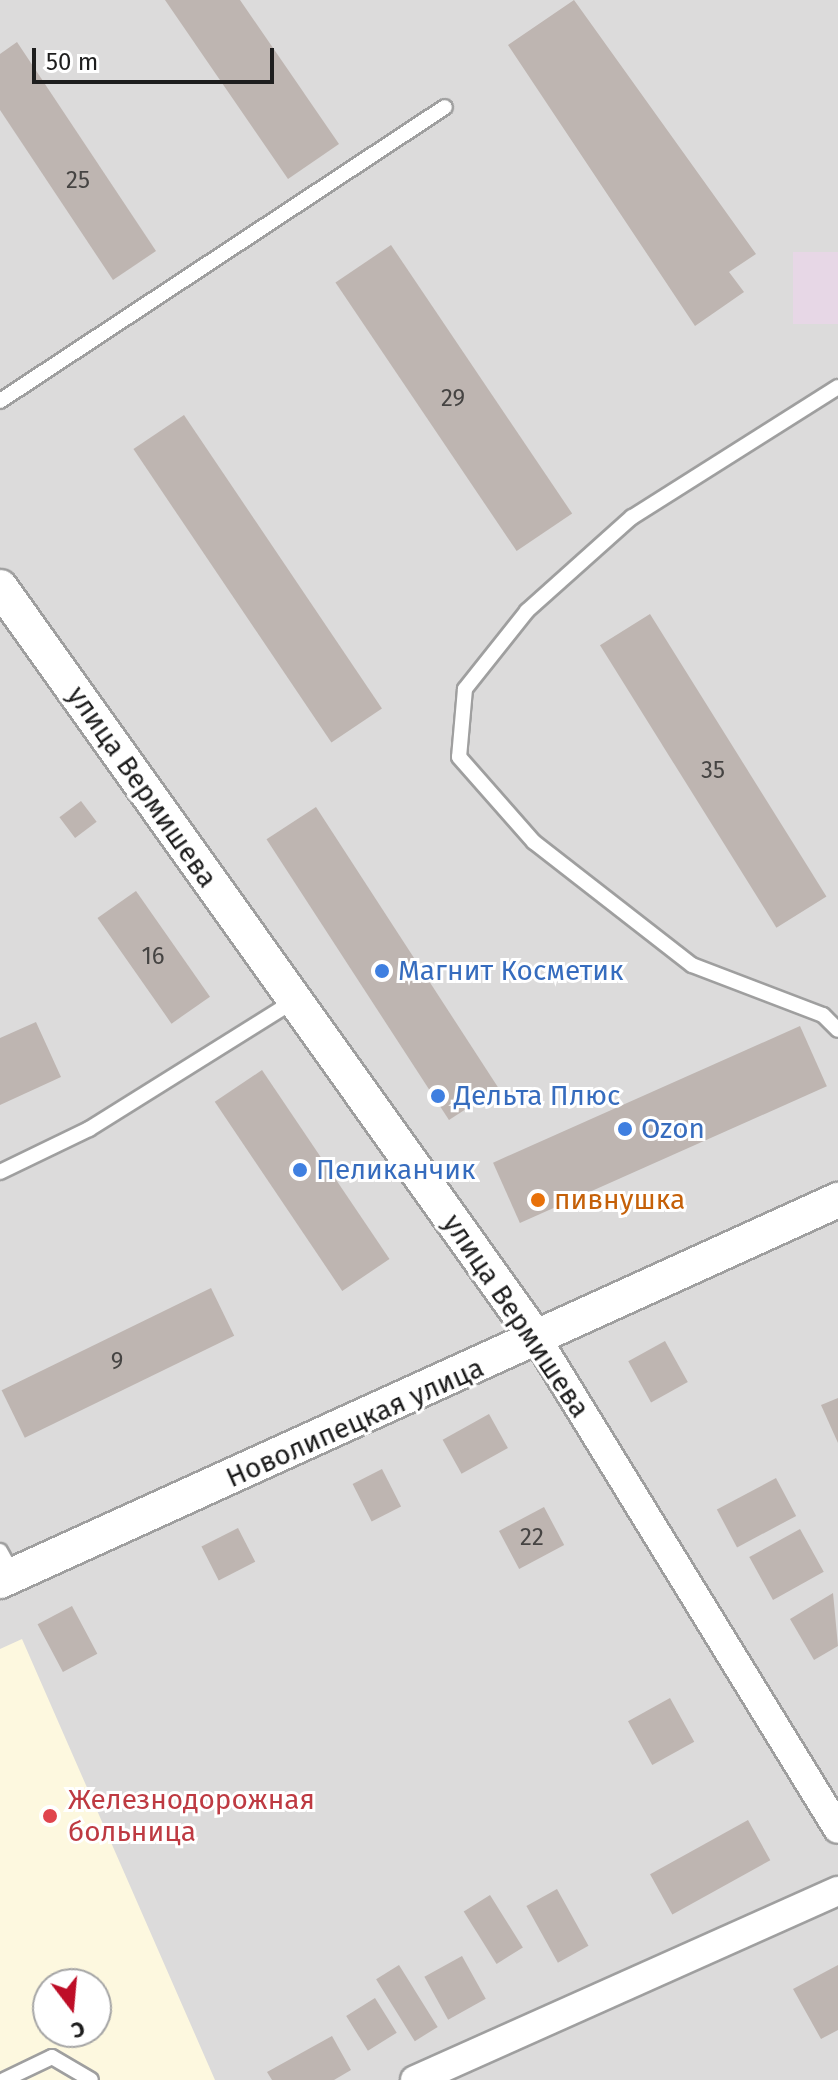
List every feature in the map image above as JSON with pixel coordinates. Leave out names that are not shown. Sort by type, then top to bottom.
[{"type":"street","name":"улица Вермишева","points":[[0,587],[539,1342],[838,1829]]},
{"type":"street","name":"Новолипецкая улица","points":[[4,1569],[539,1342],[838,1200]]},
{"type":"street","points":[[415,2080],[838,1891]]},
{"type":"lane","points":[[0,401],[445,107]]},
{"type":"lane","points":[[838,387],[632,517],[527,611],[465,689],[459,757],[534,842],[692,965],[823,1015],[838,1030]]},
{"type":"lane","points":[[0,1172],[89,1129],[295,1001]]},
{"type":"lane","points":[[4,2080],[52,2057],[91,2080]]},
{"type":"shaded area","points":[[0,0],[838,0],[838,2080],[0,2080]]},
{"type":"shaded area","points":[[793,252],[838,252],[838,324],[793,324]]},
{"type":"shaded area","name":"Железнодорожная больница","points":[[22,1639],[215,2080],[0,2080],[0,1649]]},
{"type":"building","points":[[165,0],[240,0],[339,144],[288,179]]},
{"type":"building","points":[[574,0],[756,254],[729,272],[744,292],[695,326],[508,45]]},
{"type":"building","points":[[17,42],[156,251],[113,280],[0,110],[0,54]]},
{"type":"building","points":[[391,245],[572,514],[517,551],[335,282]]},
{"type":"building","points":[[184,415],[382,708],[331,743],[133,449]]},
{"type":"building","points":[[650,614],[826,896],[776,928],[600,645]]},
{"type":"building","points":[[81,801],[97,822],[75,838],[59,817]]},
{"type":"building","points":[[316,807],[498,1088],[449,1120],[267,839]]},
{"type":"building","points":[[136,891],[210,997],[171,1024],[97,918]]},
{"type":"building","points":[[36,1022],[61,1077],[0,1105],[0,1038]]},
{"type":"building","points":[[800,1026],[827,1086],[520,1223],[493,1163]]},
{"type":"building","points":[[262,1070],[389,1259],[342,1291],[215,1102]]},
{"type":"building","points":[[211,1288],[234,1336],[25,1438],[2,1390]]},
{"type":"building","points":[[665,1341],[688,1382],[651,1402],[628,1361]]},
{"type":"building","points":[[838,1398],[838,1443],[821,1405]]},
{"type":"building","points":[[489,1414],[508,1448],[462,1474],[443,1440]]},
{"type":"building","points":[[382,1469],[401,1506],[372,1521],[353,1484]]},
{"type":"building","points":[[776,1478],[796,1516],[737,1547],[717,1509]]},
{"type":"building","points":[[544,1507],[564,1545],[519,1569],[499,1531]]},
{"type":"building","points":[[238,1528],[255,1562],[219,1580],[201,1547]]},
{"type":"building","points":[[800,1529],[824,1572],[773,1600],[749,1557]]},
{"type":"building","points":[[833,1593],[838,1646],[814,1660],[790,1619]]},
{"type":"building","points":[[72,1606],[97,1654],[63,1672],[38,1624]]},
{"type":"building","points":[[670,1698],[694,1742],[652,1765],[628,1721]]},
{"type":"building","points":[[748,1820],[770,1860],[672,1915],[650,1874]]},
{"type":"building","points":[[557,1889],[589,1946],[558,1963],[526,1906]]},
{"type":"building","points":[[490,1895],[523,1948],[497,1964],[464,1911]]},
{"type":"building","points":[[462,1956],[486,1999],[448,2020],[424,1977]]},
{"type":"building","points":[[399,1965],[438,2027],[415,2041],[376,1979]]},
{"type":"building","points":[[838,1965],[838,2030],[821,2039],[793,1989]]},
{"type":"building","points":[[375,1998],[397,2033],[368,2051],[346,2016]]},
{"type":"building","points":[[332,2036],[351,2070],[334,2080],[272,2080],[267,2072]]},
{"type":"place","name":"Магнит Косметик","points":[[382,971]]},
{"type":"place","name":"Дельта Плюс","points":[[438,1096]]},
{"type":"place","name":"Ozon","points":[[625,1129]]},
{"type":"place","name":"Пеликанчик","points":[[300,1170]]},
{"type":"place","name":"пивнушка","points":[[538,1200]]},
{"type":"place","name":"Железнодорожная больница","points":[[50,1816]]}]
